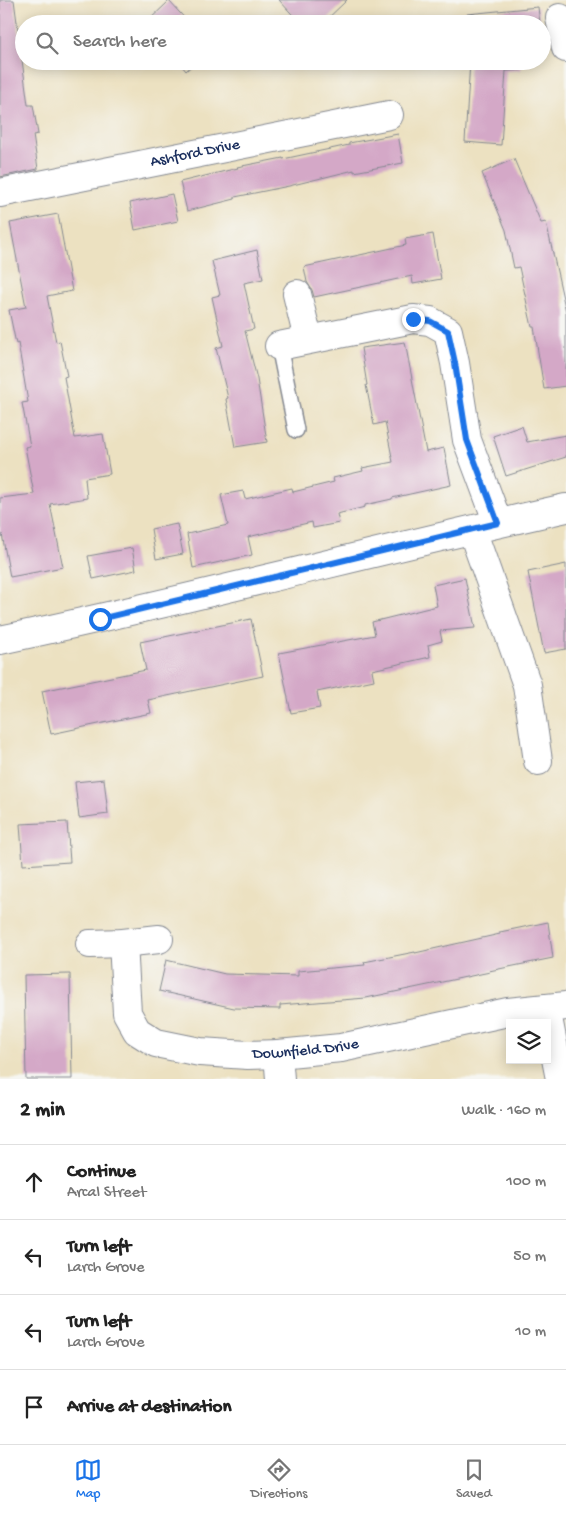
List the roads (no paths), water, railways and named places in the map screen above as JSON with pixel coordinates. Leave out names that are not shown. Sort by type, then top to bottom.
[{"type":"street","points":[[560,18],[566,48]]},
{"type":"street","name":"Ashford Drive","points":[[0,193],[389,115]]},
{"type":"street","points":[[297,294],[308,339]]},
{"type":"street","points":[[279,346],[413,319],[430,321],[448,331],[467,440],[485,526],[527,685],[538,761]]},
{"type":"street","points":[[0,640],[110,617],[566,508]]},
{"type":"street","points":[[90,944],[159,939]]},
{"type":"street","name":"Downfield Drive","points":[[123,943],[128,1013],[137,1031],[156,1043],[200,1052],[248,1055],[279,1066],[340,1048],[508,1012],[556,1007]]},
{"type":"street","points":[[556,1007],[560,1079]]},
{"type":"lane","points":[[279,346],[296,430]]}]
